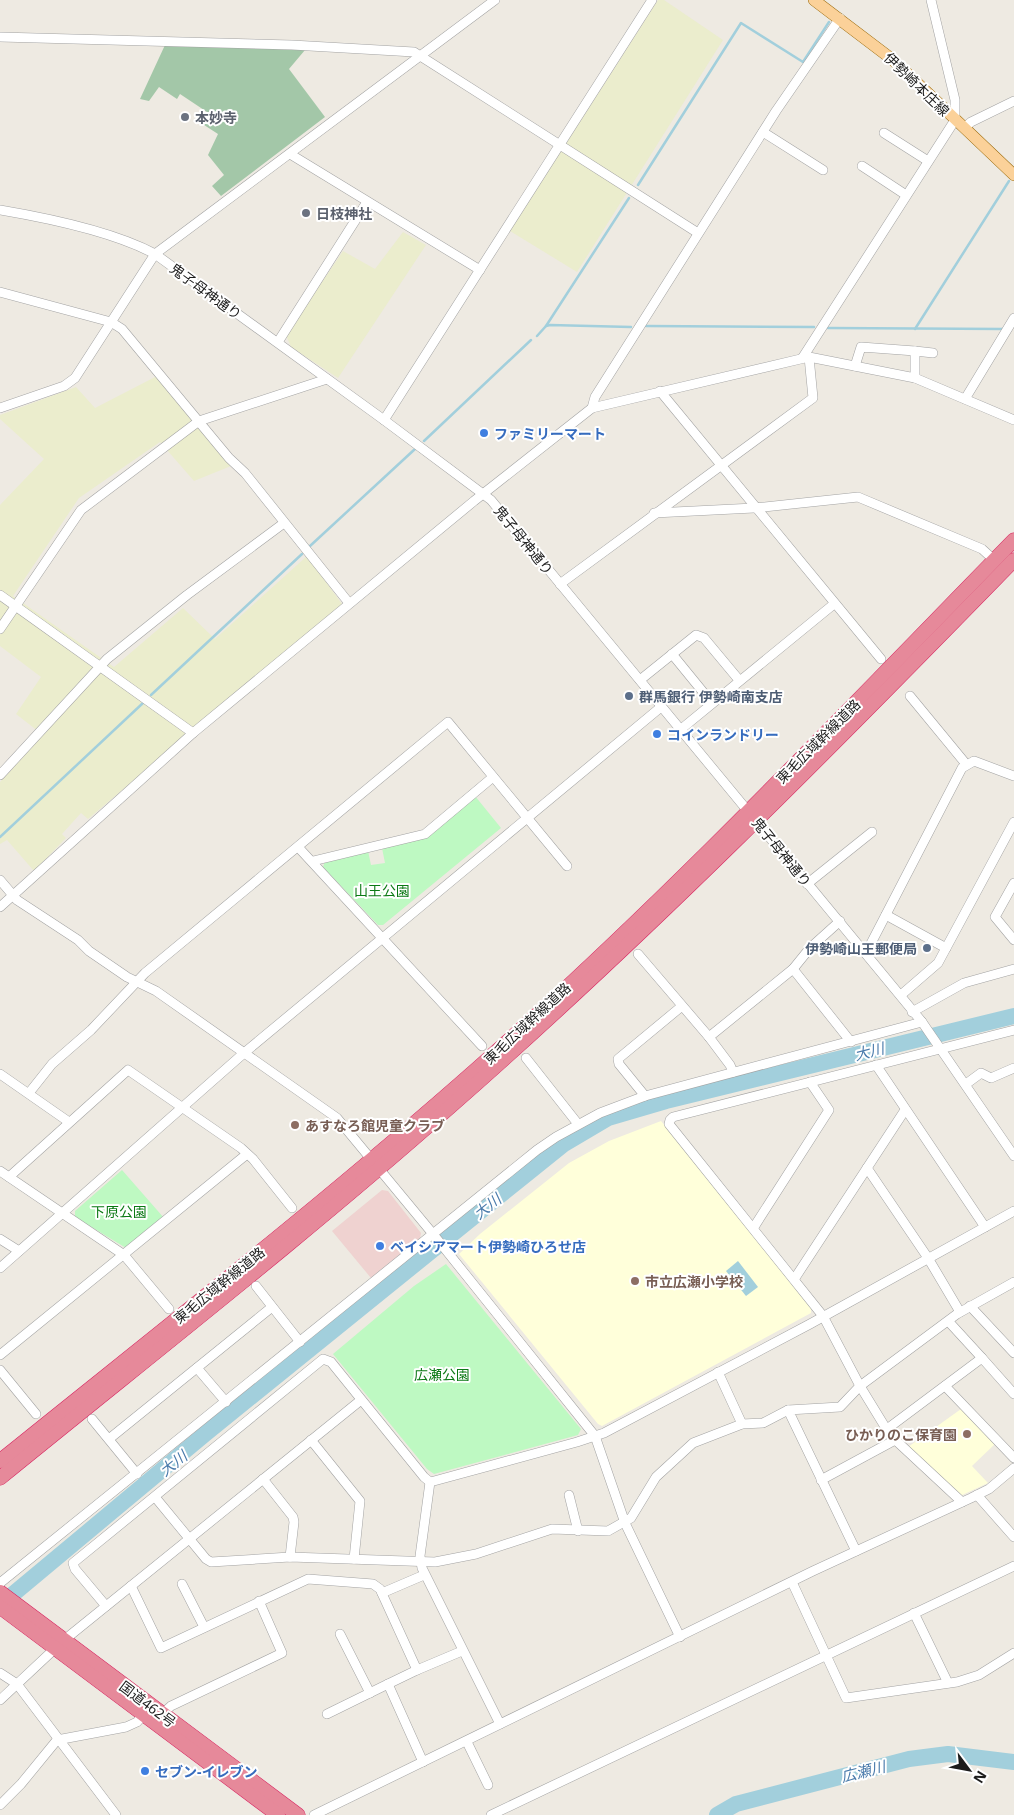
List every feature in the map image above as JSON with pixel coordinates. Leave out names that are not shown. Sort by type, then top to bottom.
[{"type":"highway","name":"東毛広域幹線道路","points":[[0,1478],[566,1003],[709,869],[752,816],[1014,540]]},
{"type":"highway","name":"東毛広域幹線道路","points":[[752,816],[1014,560]]},
{"type":"highway","name":"東毛広域幹線道路","points":[[0,1460],[306,1214],[375,1164]]},
{"type":"highway","name":"国道462号","points":[[0,1592],[7,1608],[162,1714],[298,1815]]},
{"type":"highway","name":"国道462号","points":[[59,1645],[144,1714],[278,1815]]},
{"type":"main road","name":"伊勢崎本庄線","points":[[814,0],[893,60],[1014,175]]},
{"type":"street","points":[[0,408],[64,386],[75,378],[155,254],[495,0]]},
{"type":"street","points":[[384,420],[652,0]]},
{"type":"street","points":[[560,584],[654,513],[813,398],[806,357],[906,194],[955,120],[955,100],[931,0]]},
{"type":"street","points":[[592,408],[595,397],[698,233],[840,18]]},
{"type":"street","points":[[0,37],[292,45],[414,52],[698,233]]},
{"type":"street","points":[[964,128],[971,122],[1014,101]]},
{"type":"street","points":[[763,132],[823,170]]},
{"type":"street","points":[[884,133],[928,161]]},
{"type":"street","points":[[290,154],[480,270]]},
{"type":"street","points":[[862,166],[906,194]]},
{"type":"street","points":[[278,342],[367,202]]},
{"type":"street","name":"鬼子母神通り","points":[[0,210],[100,233],[135,244],[155,254],[484,494],[640,680],[807,884],[840,921],[912,1012],[924,1024],[940,1047]]},
{"type":"street","points":[[0,292],[111,322],[122,329],[229,458],[245,473],[350,603]]},
{"type":"street","points":[[965,399],[1014,318]]},
{"type":"street","points":[[855,366],[861,347],[934,353]]},
{"type":"street","points":[[915,351],[915,378]]},
{"type":"street","points":[[0,907],[193,733],[350,603],[592,408],[806,357],[915,378],[1014,420]]},
{"type":"street","points":[[0,630],[81,510],[199,421],[328,379]]},
{"type":"street","points":[[660,391],[754,508],[881,659]]},
{"type":"street","points":[[654,513],[754,508],[858,497],[982,549],[994,560]]},
{"type":"street","points":[[0,775],[100,666],[187,595],[284,523]]},
{"type":"street","points":[[0,595],[193,733]]},
{"type":"street","points":[[680,730],[834,604]]},
{"type":"street","points":[[640,680],[696,635],[701,635],[739,680]]},
{"type":"street","points":[[672,654],[712,703]]},
{"type":"street","points":[[910,696],[966,764]]},
{"type":"street","points":[[0,1268],[244,1052],[661,707]]},
{"type":"street","points":[[28,1093],[52,1064],[91,1030],[136,982],[448,722],[567,866]]},
{"type":"street","points":[[866,953],[966,764],[974,761],[980,762],[1014,776]]},
{"type":"street","points":[[313,861],[425,834],[493,777]]},
{"type":"street","points":[[900,995],[933,969],[1014,823]]},
{"type":"street","points":[[807,884],[872,832]]},
{"type":"street","points":[[298,847],[313,861],[482,1046]]},
{"type":"street","points":[[0,880],[17,900],[78,940],[89,951],[136,982],[156,991],[338,1118],[595,1436],[625,1523],[680,1637]]},
{"type":"street","points":[[1014,883],[996,917],[1014,940]]},
{"type":"street","points":[[886,915],[946,948]]},
{"type":"street","points":[[709,1037],[793,969],[810,948],[840,921]]},
{"type":"street","points":[[638,954],[709,1037],[733,1072]]},
{"type":"street","points":[[793,969],[852,1042]]},
{"type":"street","points":[[912,1012],[964,983],[1014,969]]},
{"type":"street","points":[[644,1096],[618,1059],[682,1006]]},
{"type":"street","points":[[0,1583],[434,1235],[537,1150],[578,1124],[644,1096],[924,1024]]},
{"type":"street","points":[[962,1502],[895,1440],[860,1386],[823,1316],[795,1278],[670,1124],[670,1120],[673,1117],[940,1047],[1014,1030]]},
{"type":"street","points":[[940,1047],[1014,1156]]},
{"type":"street","points":[[526,1058],[578,1124]]},
{"type":"street","points":[[876,1065],[985,1227]]},
{"type":"street","points":[[966,1084],[981,1073],[991,1078],[1014,1068]]},
{"type":"street","points":[[9,1178],[128,1070],[247,1154],[292,1208]]},
{"type":"street","points":[[0,1074],[69,1122]]},
{"type":"street","points":[[754,1227],[829,1110],[810,1082]]},
{"type":"street","points":[[795,1278],[905,1110]]},
{"type":"street","points":[[0,1355],[247,1154]]},
{"type":"street","points":[[867,1168],[928,1258],[960,1312]]},
{"type":"street","points":[[0,1171],[124,1255],[169,1308]]},
{"type":"street","points":[[430,1482],[595,1436],[823,1316],[1014,1211]]},
{"type":"street","points":[[0,1239],[19,1251]]},
{"type":"street","points":[[155,1497],[206,1559],[215,1563],[290,1557],[435,1562],[476,1554],[552,1529],[603,1532],[625,1523],[631,1518],[656,1477],[693,1443],[742,1424],[763,1423],[788,1410],[840,1407],[860,1386],[960,1312],[1014,1282]]},
{"type":"street","points":[[256,1286],[300,1342]]},
{"type":"street","points":[[970,1306],[1014,1353]]},
{"type":"street","points":[[109,1439],[272,1307]]},
{"type":"street","points":[[949,1322],[1014,1394]]},
{"type":"street","points":[[887,1429],[982,1358]]},
{"type":"street","points":[[106,1606],[75,1569],[73,1563],[323,1359],[331,1362],[430,1482],[420,1562],[424,1575],[500,1724]]},
{"type":"street","points":[[197,1368],[226,1402]]},
{"type":"street","points":[[0,1370],[36,1414]]},
{"type":"street","points":[[718,1372],[742,1424]]},
{"type":"street","points":[[944,1386],[1014,1458]]},
{"type":"street","points":[[0,1700],[59,1645],[106,1606],[362,1400]]},
{"type":"street","points":[[788,1410],[856,1551]]},
{"type":"street","points":[[92,1419],[137,1474]]},
{"type":"street","points":[[311,1440],[360,1501],[354,1559]]},
{"type":"street","points":[[821,1480],[895,1440]]},
{"type":"street","points":[[314,1815],[856,1551],[977,1495],[995,1484],[1014,1468]]},
{"type":"street","points":[[262,1480],[294,1522],[290,1557]]},
{"type":"street","points":[[569,1494],[578,1531]]},
{"type":"street","points":[[977,1495],[1014,1537]]},
{"type":"street","points":[[491,1815],[1014,1566]]},
{"type":"street","points":[[382,1593],[424,1575]]},
{"type":"street","points":[[131,1586],[160,1648],[308,1579],[373,1584],[382,1593],[417,1670]]},
{"type":"street","points":[[792,1582],[846,1698],[957,1682],[979,1675],[1014,1653]]},
{"type":"street","points":[[182,1584],[204,1627]]},
{"type":"street","points":[[162,1714],[171,1706],[282,1653],[259,1601]]},
{"type":"street","points":[[914,1614],[948,1683]]},
{"type":"street","points":[[340,1634],[370,1692]]},
{"type":"street","points":[[327,1714],[417,1670],[462,1651]]},
{"type":"street","points":[[0,1673],[16,1684],[116,1815]]},
{"type":"street","points":[[388,1684],[423,1762]]},
{"type":"street","points":[[0,1805],[21,1784],[57,1740],[126,1727],[137,1722],[144,1714]]},
{"type":"street","points":[[467,1742],[488,1785]]},
{"type":"shaded area","points":[[658,0],[664,0],[723,40],[577,272],[510,231]]},
{"type":"shaded area","points":[[165,45],[305,50],[289,69],[325,117],[221,196],[212,186],[224,175],[208,155],[218,134],[201,123],[207,112],[180,94],[177,99],[159,87],[149,101],[140,99]]},
{"type":"shaded area","points":[[403,232],[426,245],[338,378],[291,347],[286,335],[343,251],[375,269]]},
{"type":"shaded area","points":[[157,376],[231,466],[194,481],[160,442],[79,498],[13,596],[114,667],[183,608],[215,639],[307,556],[342,604],[88,819],[81,813],[62,834],[66,838],[34,871],[7,840],[0,844],[0,782],[43,735],[16,714],[41,677],[0,646],[0,505],[44,459],[0,419],[0,415],[76,387],[95,408]]},
{"type":"shaded area","name":"市立広瀬小学校","points":[[661,1121],[811,1307],[811,1313],[602,1426],[598,1424],[459,1254],[480,1234],[569,1163],[609,1141]]},
{"type":"shaded area","points":[[382,1190],[388,1191],[421,1233],[420,1238],[371,1278],[332,1231]]},
{"type":"shaded area","points":[[961,1409],[995,1444],[972,1466],[988,1483],[960,1496],[908,1447]]},
{"type":"green space","name":"山王公園","points":[[475,796],[501,828],[383,925],[378,925],[323,867],[325,861],[368,851],[371,865],[385,863],[382,848],[425,837]]},
{"type":"green space","name":"下原公園","points":[[122,1170],[164,1218],[126,1248],[75,1217],[75,1211]]},
{"type":"green space","name":"広瀬公園","points":[[446,1264],[581,1429],[578,1435],[434,1474],[427,1469],[333,1354],[414,1286]]},
{"type":"water","points":[[738,1261],[758,1287],[746,1296],[726,1271]]},
{"type":"waterway","points":[[638,185],[741,23],[803,62],[829,22]]},
{"type":"waterway","points":[[915,329],[1009,181]]},
{"type":"waterway","points":[[546,326],[629,198]]},
{"type":"waterway","points":[[537,336],[546,326],[550,325],[631,327]]},
{"type":"waterway","points":[[646,326],[814,327]]},
{"type":"waterway","points":[[828,328],[1003,329]]},
{"type":"waterway","points":[[424,441],[531,340]]},
{"type":"waterway","points":[[310,546],[415,449]]},
{"type":"waterway","points":[[151,695],[302,554]]},
{"type":"waterway","points":[[0,837],[143,703]]},
{"type":"waterway","name":"大川","points":[[0,1605],[205,1434],[564,1144],[608,1118],[666,1101],[1014,1016]]},
{"type":"waterway","name":"広瀬川","points":[[717,1815],[736,1804],[909,1759],[948,1754],[1014,1762]]},
{"type":"place","name":"本妙寺","points":[[185,117]]},
{"type":"place","name":"日枝神社","points":[[306,213]]},
{"type":"place","name":"ファミリーマート","points":[[484,433]]},
{"type":"place","name":"群馬銀行 伊勢崎南支店","points":[[629,696]]},
{"type":"place","name":"コインランドリー","points":[[657,734]]},
{"type":"place","name":"伊勢崎山王郵便局","points":[[927,948]]},
{"type":"place","name":"あすなろ館児童クラブ","points":[[295,1125]]},
{"type":"place","name":"ベイシアマート伊勢崎ひろせ店","points":[[380,1246]]},
{"type":"place","name":"市立広瀬小学校","points":[[635,1281]]},
{"type":"place","name":"ひかりのこ保育園","points":[[967,1434]]},
{"type":"place","name":"セブン-イレブン","points":[[145,1771]]}]
